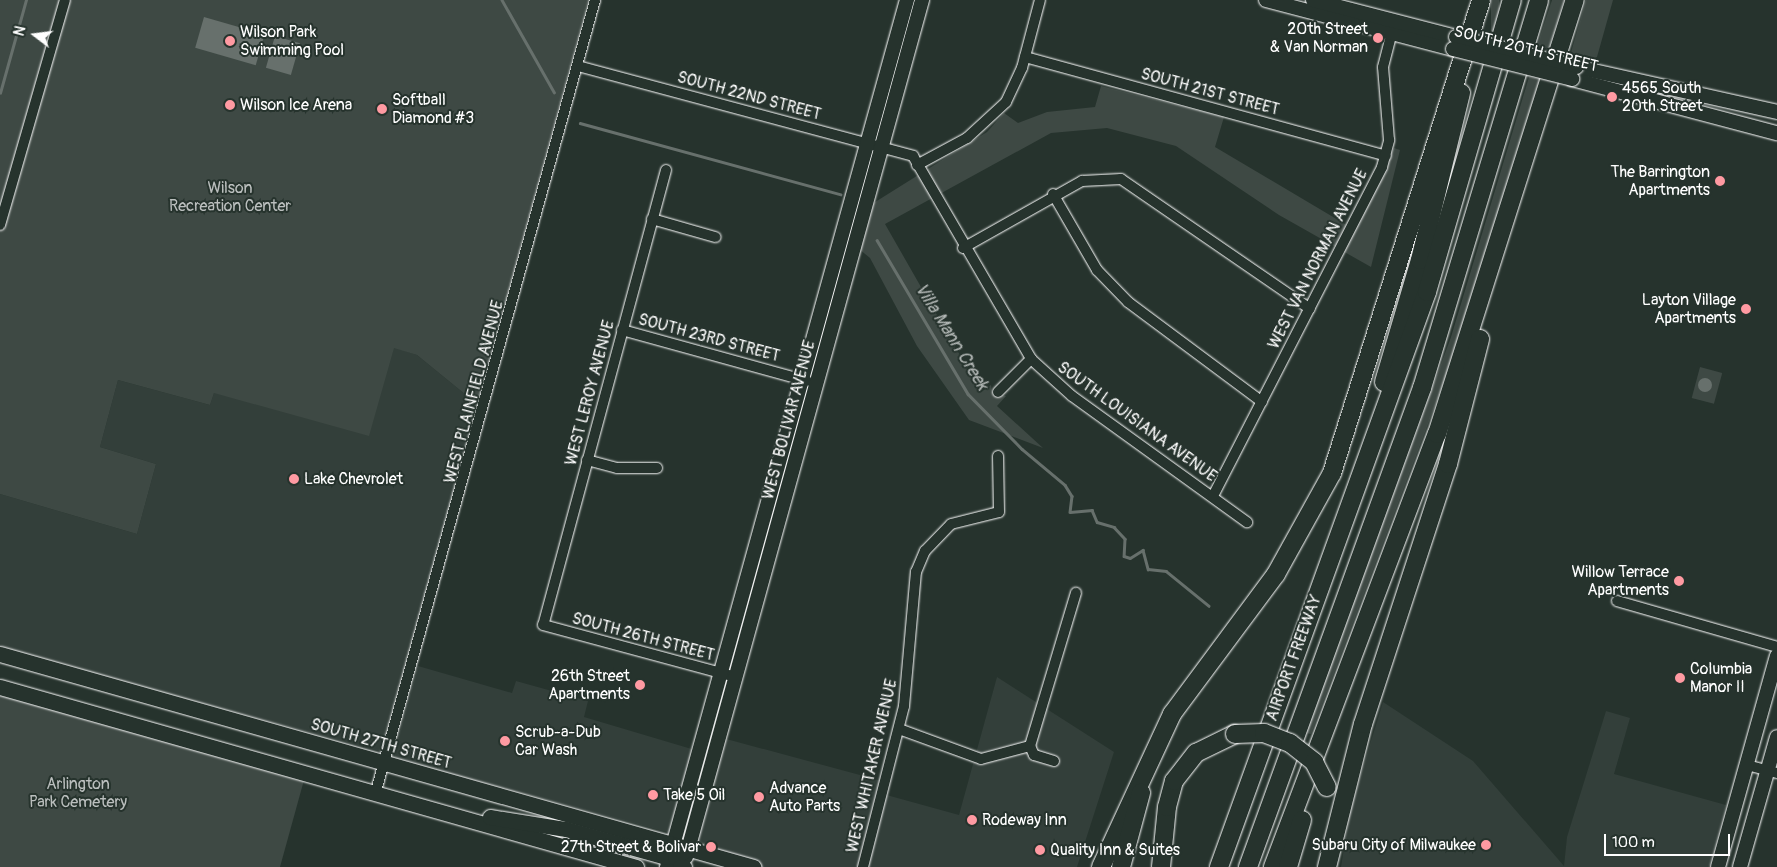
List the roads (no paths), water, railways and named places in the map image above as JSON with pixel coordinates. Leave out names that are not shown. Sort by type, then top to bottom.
[{"type":"highway","points":[[1370,449],[1378,402],[1436,203],[1481,0]]},
{"type":"highway","points":[[1101,867],[1159,736],[1276,574],[1332,473],[1481,0]]},
{"type":"highway","points":[[1370,449],[1448,229],[1512,0]]},
{"type":"highway","points":[[1248,867],[1422,388],[1539,0]]},
{"type":"highway","points":[[1273,867],[1437,434],[1494,264],[1575,0]]},
{"type":"highway","points":[[1327,865],[1363,724],[1451,456],[1498,274],[1494,264]]},
{"type":"highway","name":"AIRPORT FREEWAY","points":[[1219,867],[1370,449]]},
{"type":"highway","points":[[1288,867],[1339,713],[1343,681]]},
{"type":"highway","points":[[1161,867],[1167,806],[1174,781],[1196,753],[1235,734],[1264,733],[1290,743],[1318,766],[1327,788],[1332,814],[1327,865]]},
{"type":"highway","points":[[1121,867],[1159,736]]},
{"type":"main road","name":"SOUTH 27TH STREET","points":[[0,654],[385,764],[679,861],[753,867]]},
{"type":"main road","points":[[0,687],[376,791],[636,867]]},
{"type":"main road","points":[[432,808],[566,829],[679,861]]},
{"type":"street","points":[[0,225],[66,0]]},
{"type":"street","name":"WEST PLAINFIELD AVENUE","points":[[376,791],[595,0]]},
{"type":"street","name":"WEST BOLIVAR AVENUE","points":[[679,861],[692,781],[907,0]]},
{"type":"street","name":"WEST BOLIVAR AVENUE","points":[[679,861],[706,786],[922,0]]},
{"type":"street","points":[[915,160],[991,120],[1012,92],[1026,58],[1040,0]]},
{"type":"street","name":"SOUTH 20TH STREET","points":[[1266,0],[1393,28],[1574,73],[1634,95],[1777,133]]},
{"type":"street","name":"SOUTH 20TH STREET","points":[[1312,0],[1393,28]]},
{"type":"street","name":"WEST VAN NORMAN AVENUE","points":[[1213,496],[1310,309],[1386,156],[1389,131],[1383,76],[1393,28]]},
{"type":"street","name":"SOUTH 21ST STREET","points":[[1026,58],[1386,156]]},
{"type":"street","name":"SOUTH 22ND STREET","points":[[578,66],[881,147],[915,160]]},
{"type":"street","name":"SOUTH 20TH STREET","points":[[1574,73],[1638,81],[1777,112]]},
{"type":"street","points":[[1634,95],[1638,81]]},
{"type":"street","name":"SOUTH LOUISIANA AVENUE","points":[[915,160],[963,248],[1031,359],[1080,402],[1247,522]]},
{"type":"street","name":"WEST LEROY AVENUE","points":[[543,625],[666,170]]},
{"type":"street","points":[[963,248],[1053,194],[1082,181],[1121,179],[1310,309]]},
{"type":"street","points":[[1053,194],[1097,270],[1128,302],[1262,402]]},
{"type":"street","points":[[652,219],[716,237]]},
{"type":"street","name":"SOUTH 23RD STREET","points":[[622,330],[817,383]]},
{"type":"street","points":[[998,392],[1031,359]]},
{"type":"street","name":"WEST WHITAKER AVENUE","points":[[863,867],[899,729],[908,684],[913,591],[920,561],[951,524],[999,512],[998,456]]},
{"type":"street","points":[[587,460],[618,468],[657,468]]},
{"type":"street","points":[[761,528],[776,532]]},
{"type":"street","points":[[1054,761],[1034,755],[1030,746],[1076,593]]},
{"type":"street","points":[[1617,601],[1777,647]]},
{"type":"street","name":"SOUTH 26TH STREET","points":[[543,625],[736,678]]},
{"type":"street","points":[[1718,867],[1777,656]]},
{"type":"street","points":[[899,729],[981,759],[1030,746]]},
{"type":"street","points":[[1740,867],[1772,772],[1777,737]]},
{"type":"street","points":[[1746,765],[1772,772]]},
{"type":"street","points":[[692,781],[706,786]]},
{"type":"waterway","points":[[0,93],[26,0]]},
{"type":"waterway","name":"Villa Mann Creek","points":[[502,0],[554,92]]},
{"type":"waterway","name":"Villa Mann Creek","points":[[580,123],[840,194]]},
{"type":"waterway","name":"Villa Mann Creek","points":[[877,240],[968,394],[1022,449],[1065,485],[1072,496],[1070,512],[1092,510],[1097,522],[1114,527],[1125,539],[1124,556],[1130,558],[1143,550],[1148,569],[1166,571],[1209,606]]},
{"type":"place","name":"20th Street & Van Norman","points":[[1378,38]]},
{"type":"place","name":"Wilson Park Swimming Pool","points":[[230,41]]},
{"type":"place","name":"4565 South 20th Street","points":[[1612,97]]},
{"type":"place","name":"Wilson Ice Arena","points":[[230,105]]},
{"type":"place","name":"Softball Diamond #3","points":[[382,109]]},
{"type":"place","name":"The Barrington Apartments","points":[[1720,181]]},
{"type":"place","name":"Layton Village Apartments","points":[[1746,309]]},
{"type":"place","name":"Lake Chevrolet","points":[[294,479]]},
{"type":"place","name":"Willow Terrace Apartments","points":[[1679,581]]},
{"type":"place","name":"Columbia Manor II","points":[[1680,678]]},
{"type":"place","name":"26th Street Apartments","points":[[640,685]]},
{"type":"place","name":"Scrub-a-Dub Car Wash","points":[[505,741]]},
{"type":"place","name":"Take 5 Oil","points":[[653,795]]},
{"type":"place","name":"Advance Auto Parts","points":[[759,797]]},
{"type":"place","name":"Rodeway Inn","points":[[972,820]]},
{"type":"place","name":"Subaru City of Milwaukee","points":[[1486,845]]},
{"type":"place","name":"27th Street & Bolivar","points":[[711,847]]},
{"type":"place","name":"Quality Inn & Suites","points":[[1040,850]]},
{"type":"park label","name":"Wilson Recreation Center","points":[[230,197]]},
{"type":"park label","name":"Arlington Park Cemetery","points":[[78,793]]}]
